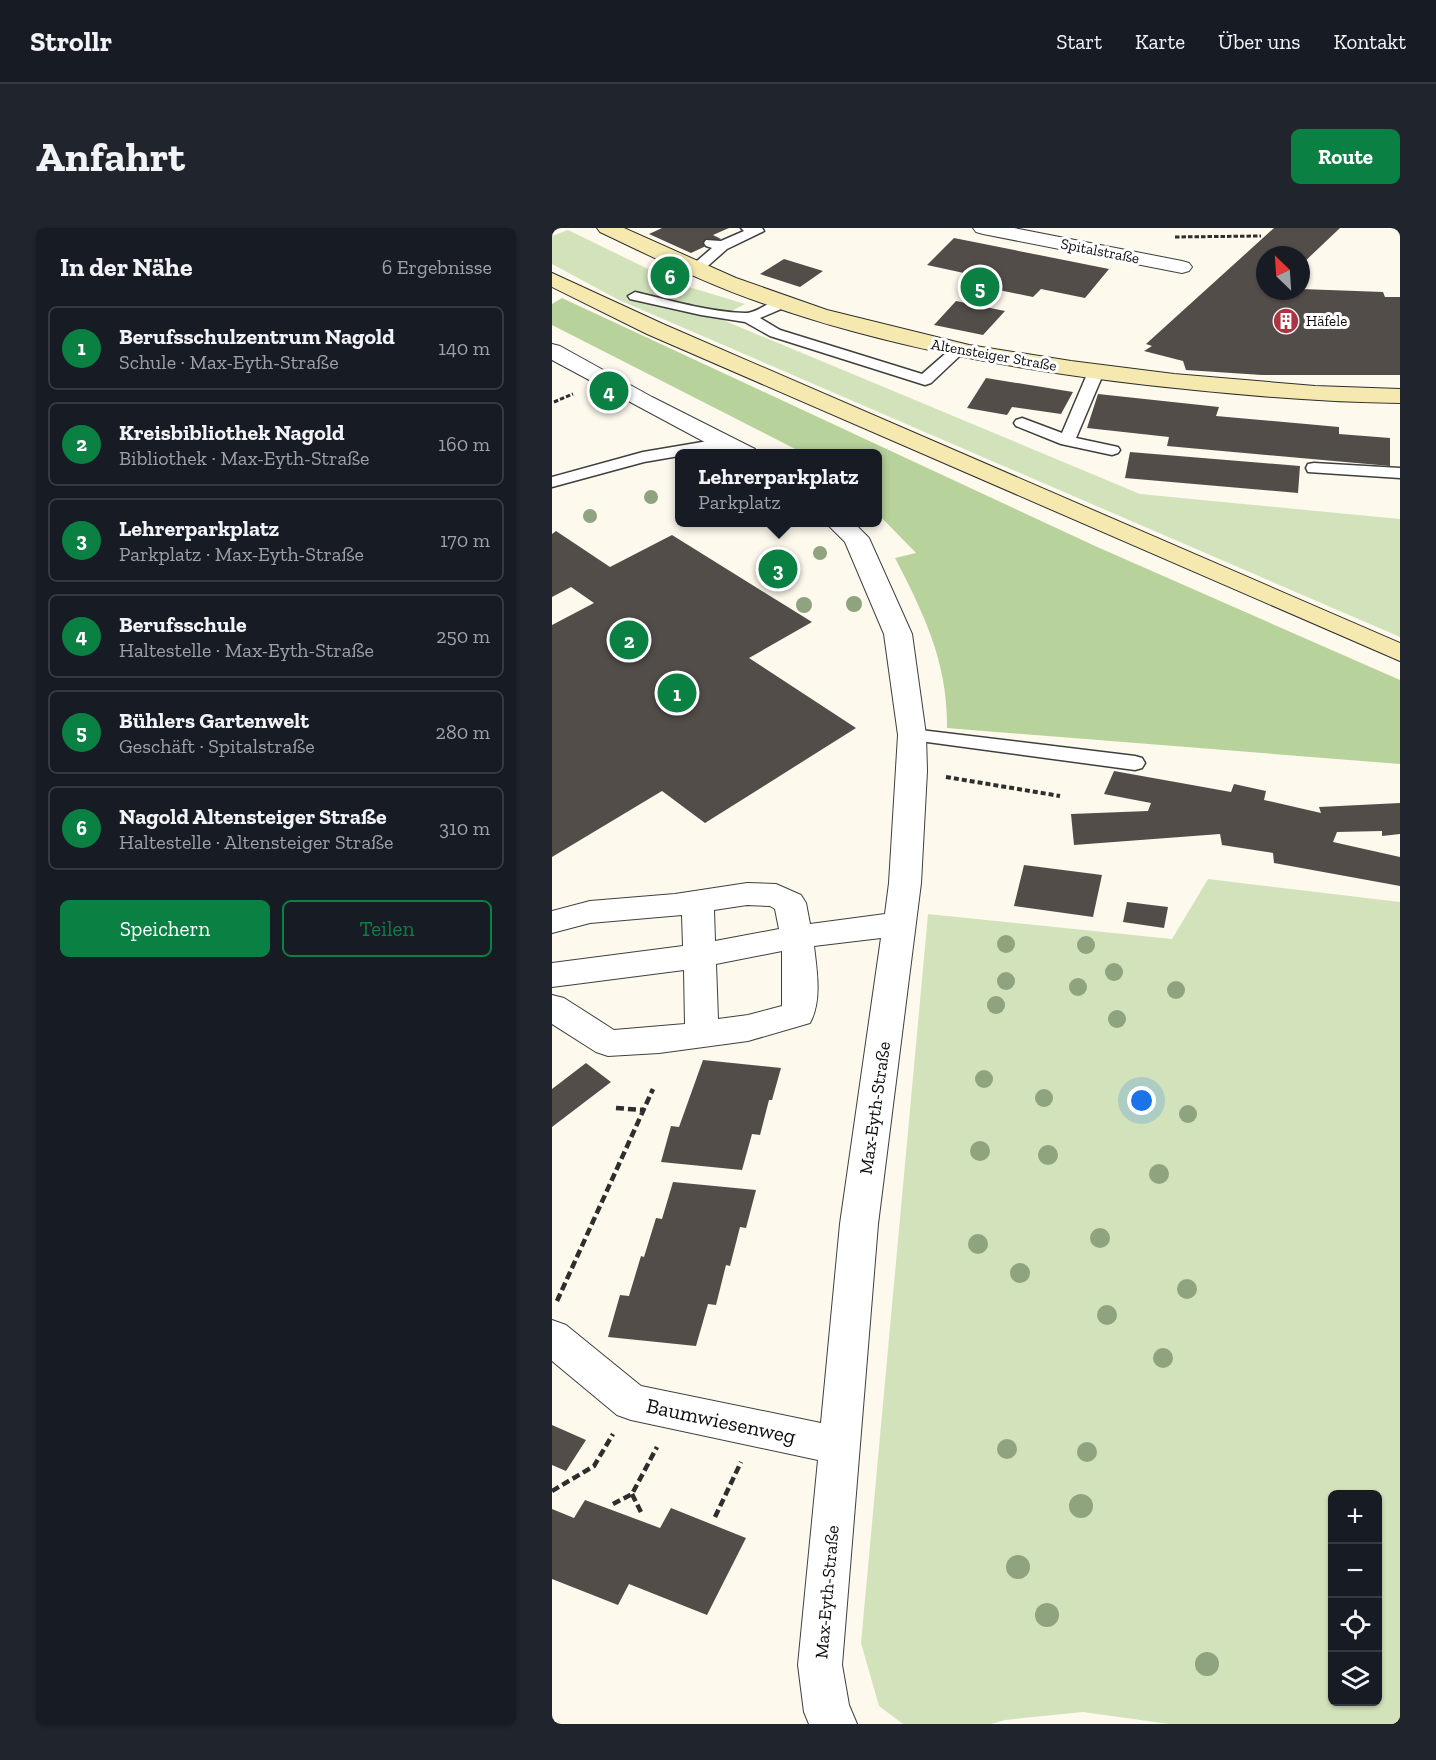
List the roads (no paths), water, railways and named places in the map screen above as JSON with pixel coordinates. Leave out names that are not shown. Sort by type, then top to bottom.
[{"type":"main road","name":"Altensteiger Straße","points":[[608,228],[696,269],[783,303],[864,329],[958,350],[1096,372],[1351,396],[1400,396]]},
{"type":"main road","points":[[556,285],[1400,653]]},
{"type":"street","name":"Spitalstraße","points":[[983,228],[1182,267]]},
{"type":"street","points":[[552,351],[644,402],[736,448]]},
{"type":"street","name":"Max-Eyth-Straße","points":[[823,1720],[820,1665],[859,1224],[905,883],[912,771],[912,735],[898,634],[856,538],[843,527]]},
{"type":"street","points":[[552,922],[590,912],[698,902],[747,894],[776,895],[790,903],[796,937],[801,1000],[798,1014],[748,1028],[659,1040],[608,1043],[552,1007]]},
{"type":"street","points":[[698,902],[702,1034]]},
{"type":"street","points":[[552,975],[699,956],[796,937],[899,924]]},
{"type":"street","name":"Baumwiesenweg","points":[[552,1337],[631,1402],[840,1446]]},
{"type":"lane","points":[[696,269],[717,245],[757,231],[748,228]]},
{"type":"lane","points":[[635,296],[701,312],[749,318],[775,333],[925,380],[958,350]]},
{"type":"lane","points":[[749,318],[783,303]]},
{"type":"lane","points":[[1067,441],[1096,372]]},
{"type":"lane","points":[[1022,423],[1067,441],[1112,450]]},
{"type":"lane","points":[[552,482],[643,457],[675,454]]},
{"type":"lane","points":[[1314,468],[1400,473]]},
{"type":"lane","points":[[912,735],[1135,763]]},
{"type":"place","name":"Nagold Altensteiger Straße","points":[[670,276]]},
{"type":"place","name":"Bühlers Gartenwelt","points":[[980,287]]},
{"type":"place","name":"Häfele","points":[[1286,321]]},
{"type":"place","name":"Berufsschule","points":[[609,391]]},
{"type":"place","name":"Lehrerparkplatz","points":[[778,569]]},
{"type":"place","name":"Kreisbibliothek Nagold","points":[[629,640]]},
{"type":"place","name":"Berufsschulzentrum Nagold","points":[[677,693]]}]
